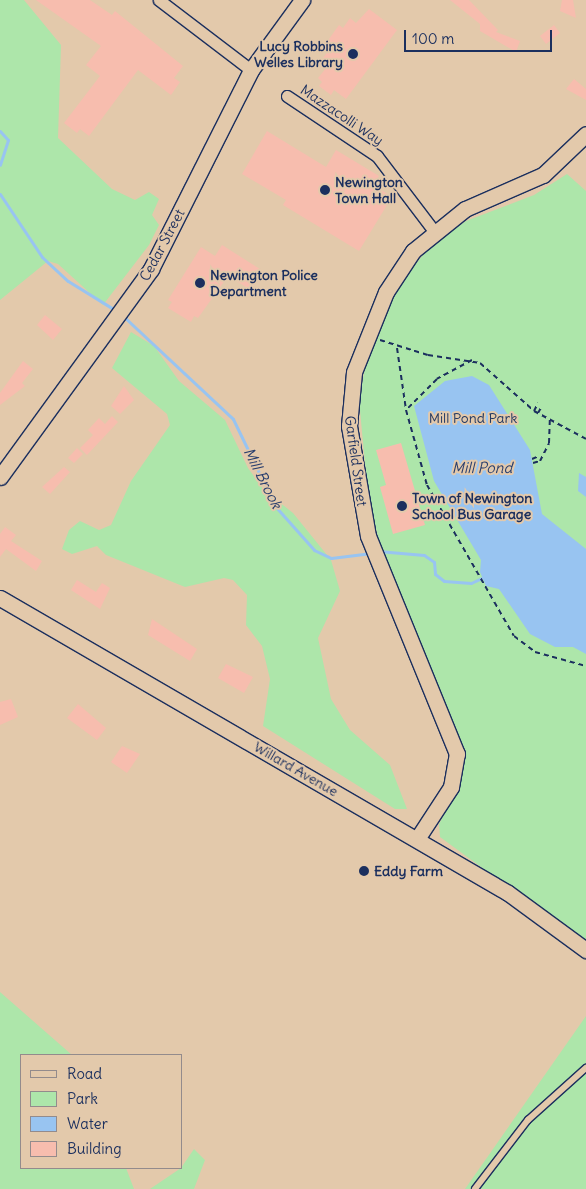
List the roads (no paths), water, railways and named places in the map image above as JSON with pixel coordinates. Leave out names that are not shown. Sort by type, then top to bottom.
[{"type":"main road","name":"Cedar Street","points":[[0,477],[108,331],[151,269],[251,70],[302,0]]},
{"type":"main road","name":"Garfield Street","points":[[417,839],[451,787],[457,754],[368,536],[349,426],[354,372],[394,279],[413,251],[434,231],[465,209],[543,175],[586,134]]},
{"type":"main road","name":"Willard Avenue","points":[[0,598],[417,839],[514,898],[586,950]]},
{"type":"street","points":[[159,0],[251,70]]},
{"type":"street","name":"Mazzacolli Way","points":[[287,96],[377,156],[434,231]]},
{"type":"lane","points":[[475,1189],[528,1120],[586,1068]]},
{"type":"water","name":"Mill Pond","points":[[472,376],[489,385],[530,450],[542,514],[586,549],[586,654],[573,647],[555,647],[530,634],[499,589],[486,586],[480,572],[481,560],[434,481],[414,406],[445,381]]},
{"type":"water","points":[[579,473],[586,477],[586,497],[578,491]]},
{"type":"waterway","name":"Mill Brook","points":[[0,131],[8,140],[0,165]]},
{"type":"waterway","name":"Mill Brook","points":[[0,194],[42,257],[68,281],[115,310]]},
{"type":"waterway","name":"Mill Brook","points":[[122,315],[233,419],[275,506],[314,550],[331,558],[370,553]]},
{"type":"waterway","name":"Mill Brook","points":[[378,551],[424,555],[434,562],[435,574],[444,581],[471,583],[484,577]]},
{"type":"place","name":"Lucy Robbins Welles Library","points":[[353,54]]},
{"type":"place","name":"Newington Town Hall","points":[[325,190]]},
{"type":"place","name":"Newington Police Department","points":[[200,283]]},
{"type":"place","name":"Town of Newington School Bus Garage","points":[[402,506]]},
{"type":"place","name":"Eddy Farm","points":[[364,871]]},
{"type":"park label","name":"Mill Pond Park","points":[[473,418]]}]
